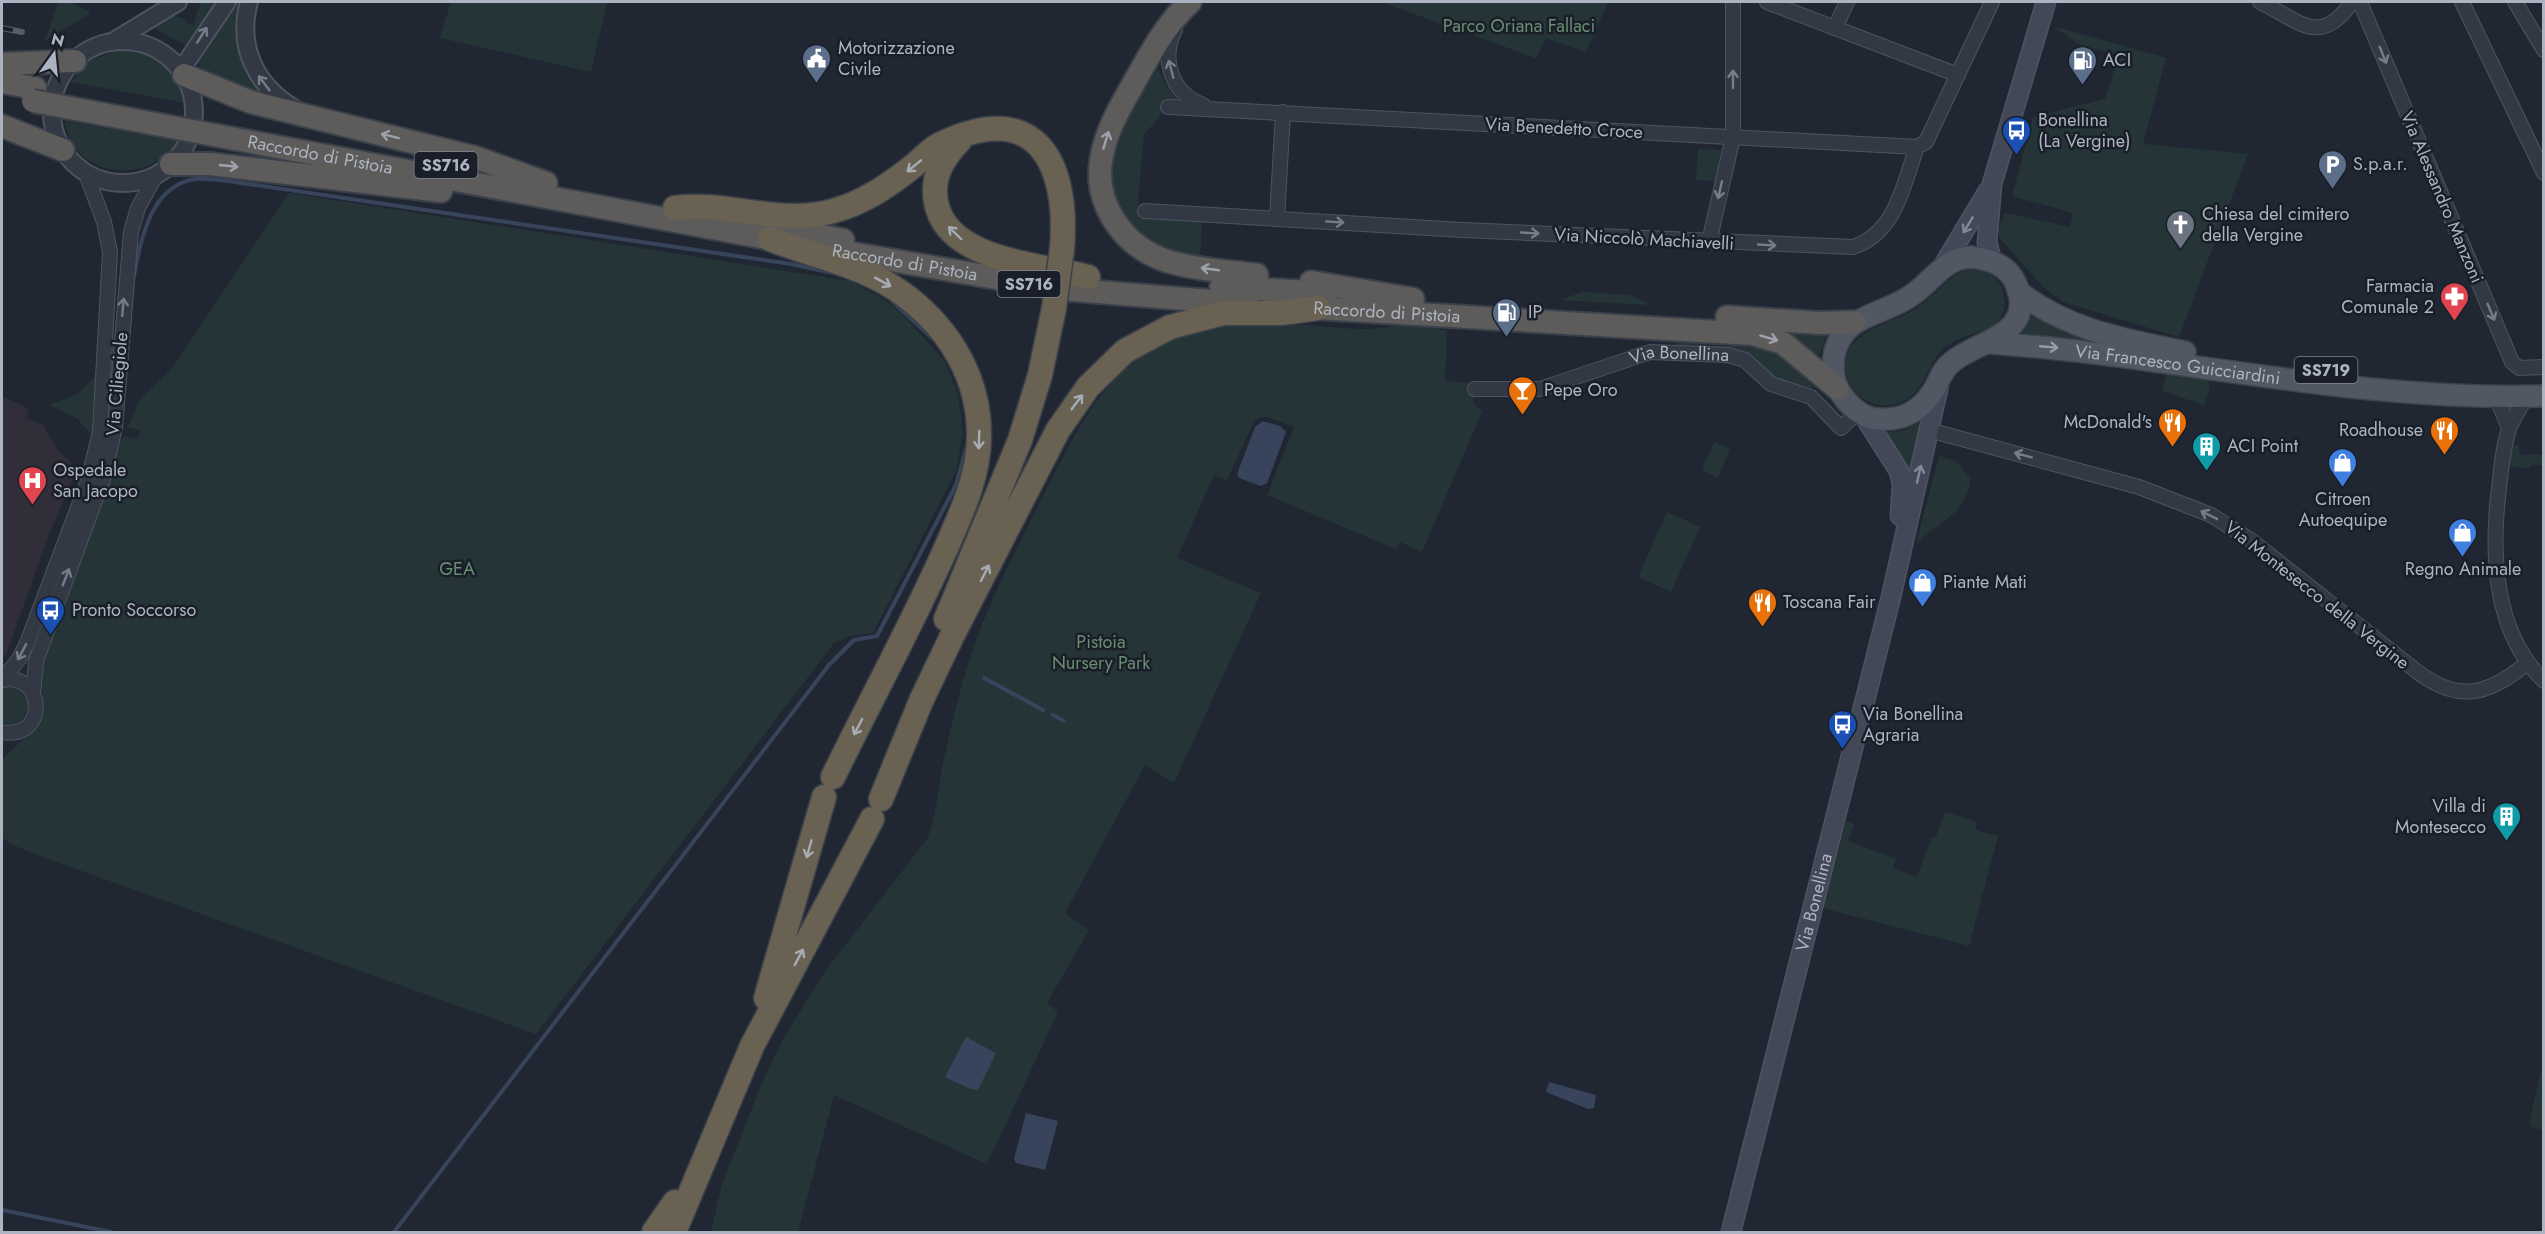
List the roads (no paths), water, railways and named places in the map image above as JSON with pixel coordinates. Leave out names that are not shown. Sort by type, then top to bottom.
[{"type":"highway","points":[[1190,2],[1173,18],[1155,46],[1117,112],[1106,139],[1102,156],[1101,185],[1108,211],[1118,227],[1149,253],[1180,264],[1322,283],[1413,299]]},
{"type":"highway","points":[[2,64],[75,61]]},
{"type":"highway","points":[[182,73],[231,96],[477,158],[545,189]]},
{"type":"highway","name":"Raccordo di Pistoia","points":[[2,82],[34,95],[545,189],[675,208],[951,259],[1088,277],[1820,323],[1854,322]]},
{"type":"highway","name":"Raccordo di Pistoia","points":[[2,96],[34,95]]},
{"type":"highway","points":[[2,126],[63,150]]},
{"type":"highway","points":[[675,208],[704,205],[789,217],[831,212],[865,199],[891,183],[937,146],[988,129],[1003,129],[1028,137],[1043,150],[1057,175],[1062,194],[1062,249],[1054,308],[1040,375],[1020,440],[944,625],[921,700]]},
{"type":"highway","points":[[963,137],[940,164],[935,183],[937,208],[951,230],[966,243],[996,256],[1088,277]]},
{"type":"highway","points":[[164,170],[210,164],[505,198],[545,189]]},
{"type":"highway","name":"Raccordo di Pistoia","points":[[545,189],[770,239],[1051,288],[1185,300],[1759,335],[1784,343],[1837,388]]},
{"type":"highway","points":[[752,1046],[828,787],[884,679],[951,537],[972,482],[980,438],[974,394],[951,341],[939,326],[906,296],[854,268],[770,239]]},
{"type":"highway","points":[[674,1233],[752,1046],[877,809],[921,700],[1058,430],[1078,399],[1125,351],[1170,327],[1224,314],[1282,314],[1318,308]]},
{"type":"highway","points":[[884,679],[932,618],[969,560]]},
{"type":"highway","points":[[654,1233],[682,1190],[739,1077]]},
{"type":"highway","points":[[691,1233],[701,1189],[739,1077]]},
{"type":"main road","points":[[1943,266],[1967,257],[1992,261],[1987,242],[1992,184],[2046,2]]},
{"type":"main road","points":[[1992,184],[1943,266],[1911,296],[1854,322],[1842,333],[1836,348],[1833,366],[1837,388],[1861,414],[1890,419],[1913,413],[1925,403],[1942,374],[1961,355],[1991,343],[2014,321],[2019,305],[2018,291]]},
{"type":"main road","name":"Via Francesco Guicciardini","points":[[1992,261],[2007,270],[2018,291],[2043,310],[2070,323],[2111,336],[2189,353],[2453,381],[2544,382]]},
{"type":"main road","name":"Via Francesco Guicciardini","points":[[1991,343],[2086,351],[2224,371],[2384,389],[2496,397],[2535,396]]},
{"type":"main road","name":"Via Bonellina","points":[[1731,1233],[1897,572],[1942,374]]},
{"type":"main road","name":"Via Bonellina","points":[[1861,414],[1896,465],[1901,477],[1897,572]]},
{"type":"street","name":"Via Ciliegiole","points":[[164,170],[138,181],[120,183],[102,179],[85,171],[63,150],[54,127],[53,103],[60,80],[75,61],[94,48],[112,42],[178,2]]},
{"type":"street","points":[[182,73],[227,2]]},
{"type":"street","points":[[249,2],[245,31],[253,67],[274,94],[311,117]]},
{"type":"street","name":"Via Benedetto Croce","points":[[1197,2],[1174,32],[1168,45],[1168,59],[1172,76],[1180,90],[1191,100],[1211,108]]},
{"type":"street","points":[[1708,242],[1733,138],[1733,2]]},
{"type":"street","points":[[1767,2],[1958,75]]},
{"type":"street","points":[[1835,28],[1847,2]]},
{"type":"street","name":"Via Niccolò Machiavelli","points":[[1145,211],[1843,248],[1869,241],[1881,232],[1890,219],[1917,147],[1926,142],[1992,2]]},
{"type":"street","points":[[2260,2],[2309,26],[2321,28],[2336,21],[2352,2]]},
{"type":"street","name":"Via Alessandro Manzoni","points":[[2360,2],[2512,362],[2519,368],[2544,367]]},
{"type":"street","points":[[2462,2],[2544,173]]},
{"type":"street","points":[[2515,2],[2544,50]]},
{"type":"street","name":"Via Ciliegiole","points":[[2,747],[18,732],[26,728],[34,716],[36,707],[33,693],[36,661],[111,450],[127,254],[138,208],[164,170],[186,145],[194,122],[193,98],[182,73],[168,57],[136,42],[112,42]]},
{"type":"street","name":"Via Benedetto Croce","points":[[1168,107],[1917,147]]},
{"type":"street","points":[[1277,219],[1283,112]]},
{"type":"street","name":"Via Ciliegiole","points":[[2,680],[27,644],[87,481],[100,432],[110,252],[106,231],[85,171]]},
{"type":"street","name":"Via Bonellina","points":[[1475,389],[1540,389],[1650,352],[1707,353],[1741,358],[1771,384],[1811,397],[1841,428],[1861,414]]},
{"type":"street","points":[[2535,396],[2509,428],[2502,461],[2494,552],[2505,610],[2526,664],[2544,681]]},
{"type":"street","points":[[2496,397],[2509,428]]},
{"type":"street","name":"Via Montesecco della Vergine","points":[[1929,430],[2119,481],[2178,501],[2239,532],[2423,676],[2442,687],[2460,692],[2486,690],[2502,682],[2526,664]]},
{"type":"street","name":"Via Ciliegiole","points":[[2,680],[19,681],[33,693]]},
{"type":"street","points":[[2,732],[18,732]]},
{"type":"water","points":[[1263,421],[1280,426],[1286,432],[1267,483],[1261,486],[1239,478],[1237,474],[1255,427]]},
{"type":"water","points":[[966,1037],[996,1053],[978,1090],[970,1089],[945,1077]]},
{"type":"water","points":[[1549,1082],[1596,1095],[1594,1108],[1588,1109],[1546,1092]]},
{"type":"water","points":[[1026,1113],[1058,1121],[1045,1170],[1016,1163],[1014,1159]]},
{"type":"waterway","points":[[134,276],[145,231],[158,203],[167,192],[195,179],[228,181],[791,264],[838,274]]},
{"type":"waterway","points":[[892,301],[933,339]]},
{"type":"waterway","points":[[394,1232],[829,665],[854,640],[877,636],[956,485],[967,445]]},
{"type":"waterway","points":[[984,678],[1043,710]]},
{"type":"waterway","points":[[1053,715],[1064,721]]},
{"type":"waterway","points":[[2,1210],[111,1232]]},
{"type":"railway","points":[[2,28],[22,32]]},
{"type":"place","name":"Motorizzazione Civile","points":[[817,84]]},
{"type":"place","name":"ACI","points":[[2082,86]]},
{"type":"place","name":"Bonellina (La Vergine)","points":[[2017,156]]},
{"type":"place","name":"S.p.a.r.","points":[[2332,190]]},
{"type":"place","name":"Chiesa del cimitero della Vergine","points":[[2181,250]]},
{"type":"place","name":"Farmacia Comunale 2","points":[[2455,322]]},
{"type":"place","name":"IP","points":[[1507,338]]},
{"type":"place","name":"Pepe Oro","points":[[1523,416]]},
{"type":"place","name":"McDonald's","points":[[2173,448]]},
{"type":"place","name":"Roadhouse","points":[[2444,456]]},
{"type":"place","name":"ACI Point","points":[[2206,472]]},
{"type":"place","name":"Citroen Autoequipe","points":[[2343,488]]},
{"type":"place","name":"Ospedale San Jacopo","points":[[32,506]]},
{"type":"place","name":"Regno Animale","points":[[2463,558]]},
{"type":"place","name":"Piante Mati","points":[[1922,608]]},
{"type":"place","name":"Toscana Fair","points":[[1762,628]]},
{"type":"place","name":"Pronto Soccorso","points":[[51,636]]},
{"type":"place","name":"Via Bonellina Agraria","points":[[1842,750]]},
{"type":"place","name":"Villa di Montesecco","points":[[2507,842]]},
{"type":"park label","name":"Parco Oriana Fallaci","points":[[1519,26]]},
{"type":"park label","name":"GEA","points":[[457,569]]},
{"type":"park label","name":"Pistoia Nursery Park","points":[[1101,652]]}]
